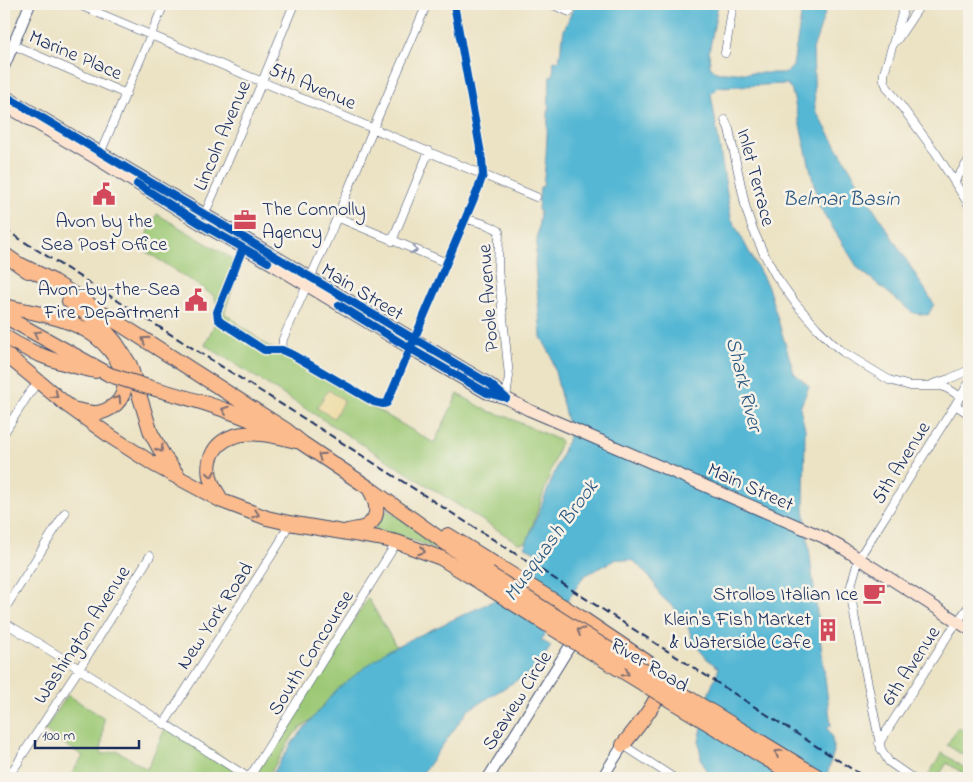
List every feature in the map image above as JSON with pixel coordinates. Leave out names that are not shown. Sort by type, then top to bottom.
[{"type":"highway","points":[[4,254],[100,324],[116,343],[130,365],[151,433],[163,455],[180,478]]},
{"type":"highway","points":[[20,265],[51,280],[286,430],[490,574]]},
{"type":"highway","points":[[4,306],[48,316],[80,326],[105,344],[115,357],[124,374],[122,396],[118,402],[101,412],[93,413],[75,410]]},
{"type":"highway","points":[[4,316],[110,375]]},
{"type":"highway","points":[[4,336],[46,358],[220,408],[249,418],[302,443]]},
{"type":"highway","points":[[4,353],[38,382],[117,441],[155,465],[222,501],[268,518],[289,523],[397,542],[490,574],[580,617],[650,664],[661,678],[660,691],[653,705],[623,745]]},
{"type":"highway","points":[[222,501],[212,482],[209,471],[211,456],[219,445],[230,438],[248,434],[264,434],[302,443]]},
{"type":"highway","points":[[341,469],[490,574],[574,628],[820,778]]},
{"type":"highway","points":[[341,532],[363,528],[375,516],[377,507],[369,488]]},
{"type":"highway","name":"River Road","points":[[490,574],[573,641],[798,778]]},
{"type":"main road","name":"Main Street","points":[[4,95],[203,220],[412,344],[487,393],[506,398],[529,410],[823,537],[969,629]]},
{"type":"main road","name":"Main Street","points":[[4,105],[99,156]]},
{"type":"main road","name":"Main Street","points":[[203,220],[243,248],[308,281]]},
{"type":"street","points":[[4,67],[30,4]]},
{"type":"street","name":"5th Avenue","points":[[77,4],[536,197]]},
{"type":"street","points":[[99,156],[164,4]]},
{"type":"street","name":"Lincoln Avenue","points":[[203,220],[294,4]]},
{"type":"street","points":[[282,350],[283,339],[427,4]]},
{"type":"street","points":[[243,248],[217,312],[221,322],[264,350],[282,350],[374,402],[385,404],[389,400],[483,175],[454,4]]},
{"type":"street","points":[[551,4],[570,12]]},
{"type":"street","points":[[725,53],[733,4]]},
{"type":"street","points":[[905,4],[884,73],[885,84],[936,153],[969,205]]},
{"type":"street","points":[[891,49],[921,4]]},
{"type":"street","name":"Marine Place","points":[[13,45],[126,94]]},
{"type":"street","name":"Inlet Terrace","points":[[725,120],[752,228],[776,276],[790,297],[817,328],[843,352],[888,380],[902,384],[946,388],[961,397]]},
{"type":"street","points":[[392,240],[429,152]]},
{"type":"street","points":[[955,181],[969,160]]},
{"type":"street","points":[[337,217],[447,263]]},
{"type":"street","name":"Poole Avenue","points":[[466,219],[486,224],[499,231],[498,269],[509,376],[506,398]]},
{"type":"street","points":[[926,386],[969,370]]},
{"type":"street","points":[[4,433],[38,382]]},
{"type":"street","name":"5th Avenue","points":[[859,558],[969,383]]},
{"type":"street","points":[[956,405],[969,414]]},
{"type":"street","points":[[4,610],[65,513]]},
{"type":"street","name":"New York Road","points":[[164,724],[280,542],[289,523]]},
{"type":"street","name":"South Concourse","points":[[249,778],[397,542]]},
{"type":"street","name":"Washington Avenue","points":[[4,777],[11,773],[18,764],[150,556]]},
{"type":"street","points":[[859,558],[850,589],[879,743],[883,754],[889,762],[912,778]]},
{"type":"street","name":"6th Avenue","points":[[879,743],[969,606]]},
{"type":"street","points":[[4,622],[249,778]]},
{"type":"street","name":"Seaview Circle","points":[[488,778],[573,641]]},
{"type":"street","points":[[602,778],[623,745],[674,778]]},
{"type":"green space","points":[[157,214],[241,264],[224,313],[265,344],[434,443],[458,394],[488,411],[505,416],[561,441],[527,542],[518,543],[205,345],[220,312],[214,296],[141,248]]},
{"type":"green space","points":[[387,510],[441,548],[439,551],[406,538],[373,530]]},
{"type":"green space","points":[[368,598],[396,646],[294,734],[267,778],[69,778],[83,756],[44,731],[68,695],[104,718],[101,754],[118,751],[147,769],[168,722],[253,777]]},
{"type":"green space","points":[[968,721],[969,759],[947,745],[958,727],[964,731],[966,728],[964,726]]},
{"type":"green space","points":[[942,753],[969,771],[968,778],[963,776],[958,778],[961,772],[947,763],[939,778],[928,777]]},
{"type":"sand","points":[[328,390],[344,400],[334,418],[317,408]]},
{"type":"water","points":[[575,4],[718,4],[709,53],[710,66],[718,73],[786,73],[793,66],[803,4],[828,4],[813,49],[815,110],[934,304],[928,315],[913,313],[858,268],[819,206],[792,91],[787,84],[717,87],[711,94],[731,218],[768,287],[794,373],[809,386],[800,408],[805,429],[804,508],[831,726],[827,727],[832,738],[834,751],[826,778],[709,778],[701,758],[699,742],[709,693],[719,668],[708,660],[694,643],[684,617],[660,595],[653,581],[634,561],[617,559],[584,576],[541,640],[551,646],[537,668],[468,710],[419,778],[270,778],[292,743],[337,689],[388,650],[493,601],[542,565],[538,553],[525,547],[570,434],[551,355],[541,337],[535,263],[540,212],[538,210],[540,187],[543,187],[546,156],[550,76],[553,76],[554,60],[559,61],[564,30]]},
{"type":"railway","points":[[4,229],[866,778]]},
{"type":"cycle path","points":[[243,248],[217,312],[218,319],[264,350],[282,350],[374,402],[387,403],[483,175],[482,159],[454,4]]},
{"type":"cycle path","points":[[4,95],[490,384],[506,398]]},
{"type":"cycle path","points":[[137,184],[201,224],[268,262]]},
{"type":"cycle path","points":[[339,305],[487,393],[502,397]]},
{"type":"place","name":"Avon by the Sea Post Office","points":[[104,194]]},
{"type":"place","name":"The Connolly Agency","points":[[245,220]]},
{"type":"place","name":"Avon-by-the-Sea Fire Department","points":[[196,300]]},
{"type":"place","name":"Strollos Italian Ice","points":[[874,593]]},
{"type":"place","name":"Klein's Fish Market & Waterside Cafe","points":[[828,630]]},
{"type":"water label","name":"Belmar Basin","points":[[841,198]]},
{"type":"water label","name":"Shark River","points":[[745,384]]},
{"type":"water label","name":"Musquash Brook","points":[[550,540]]}]
